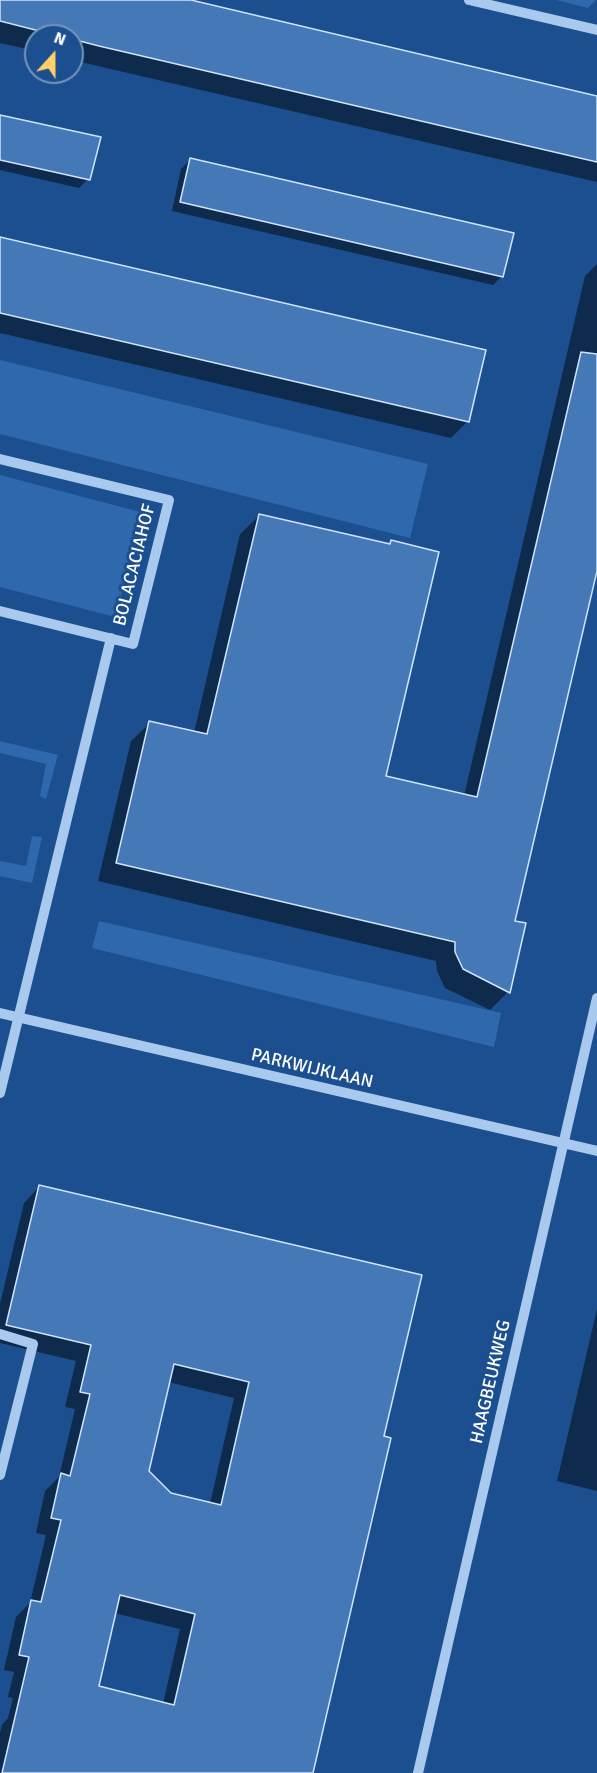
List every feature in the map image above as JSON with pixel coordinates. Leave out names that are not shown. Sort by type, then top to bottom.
[{"type":"street","points":[[469,0],[597,30]]},
{"type":"street","name":"BOLACACIAHOF","points":[[0,459],[168,500],[133,644],[0,611]]},
{"type":"street","name":"BOLACACIAHOF","points":[[20,1017],[35,943],[111,638]]},
{"type":"street","name":"HAAGBEUKWEG","points":[[418,1773],[597,998]]},
{"type":"street","name":"PARKWIJKLAAN","points":[[0,1013],[597,1151]]},
{"type":"street","points":[[0,1093],[20,1017]]},
{"type":"street","points":[[0,1334],[33,1344],[0,1475]]},
{"type":"shaded area","points":[[556,0],[596,0],[588,8]]},
{"type":"shaded area","points":[[0,360],[428,464],[410,538],[0,434]]},
{"type":"shaded area","points":[[0,475],[144,513],[115,617],[0,587]]},
{"type":"shaded area","points":[[0,741],[58,755],[46,799],[40,796],[46,764],[0,753]]},
{"type":"shaded area","points":[[32,836],[42,837],[32,883],[0,876],[0,861],[26,866]]},
{"type":"shaded area","points":[[99,921],[501,1013],[494,1047],[92,948]]},
{"type":"building","points":[[0,0],[191,0],[597,96],[597,162],[84,42],[84,24],[24,24],[24,27],[0,21]]},
{"type":"building","points":[[0,115],[101,137],[90,180],[0,160]]},
{"type":"building","points":[[190,158],[514,233],[503,277],[180,202]]},
{"type":"building","points":[[0,237],[486,350],[469,422],[0,313]]},
{"type":"building","points":[[581,352],[597,354],[597,571],[515,921],[526,923],[510,993],[463,969],[455,952],[455,942],[116,863],[149,721],[207,734],[259,514],[390,544],[391,540],[439,552],[386,776],[477,797]]},
{"type":"building","points":[[39,1185],[422,1275],[384,1436],[391,1438],[313,1773],[2,1773],[29,1657],[19,1655],[31,1600],[41,1602],[61,1520],[51,1518],[61,1473],[70,1476],[90,1394],[80,1392],[91,1345],[6,1325]],"holes":[[[174,1364],[249,1382],[221,1505],[171,1493],[149,1471]],[[120,1595],[195,1614],[174,1705],[99,1686]]]}]
